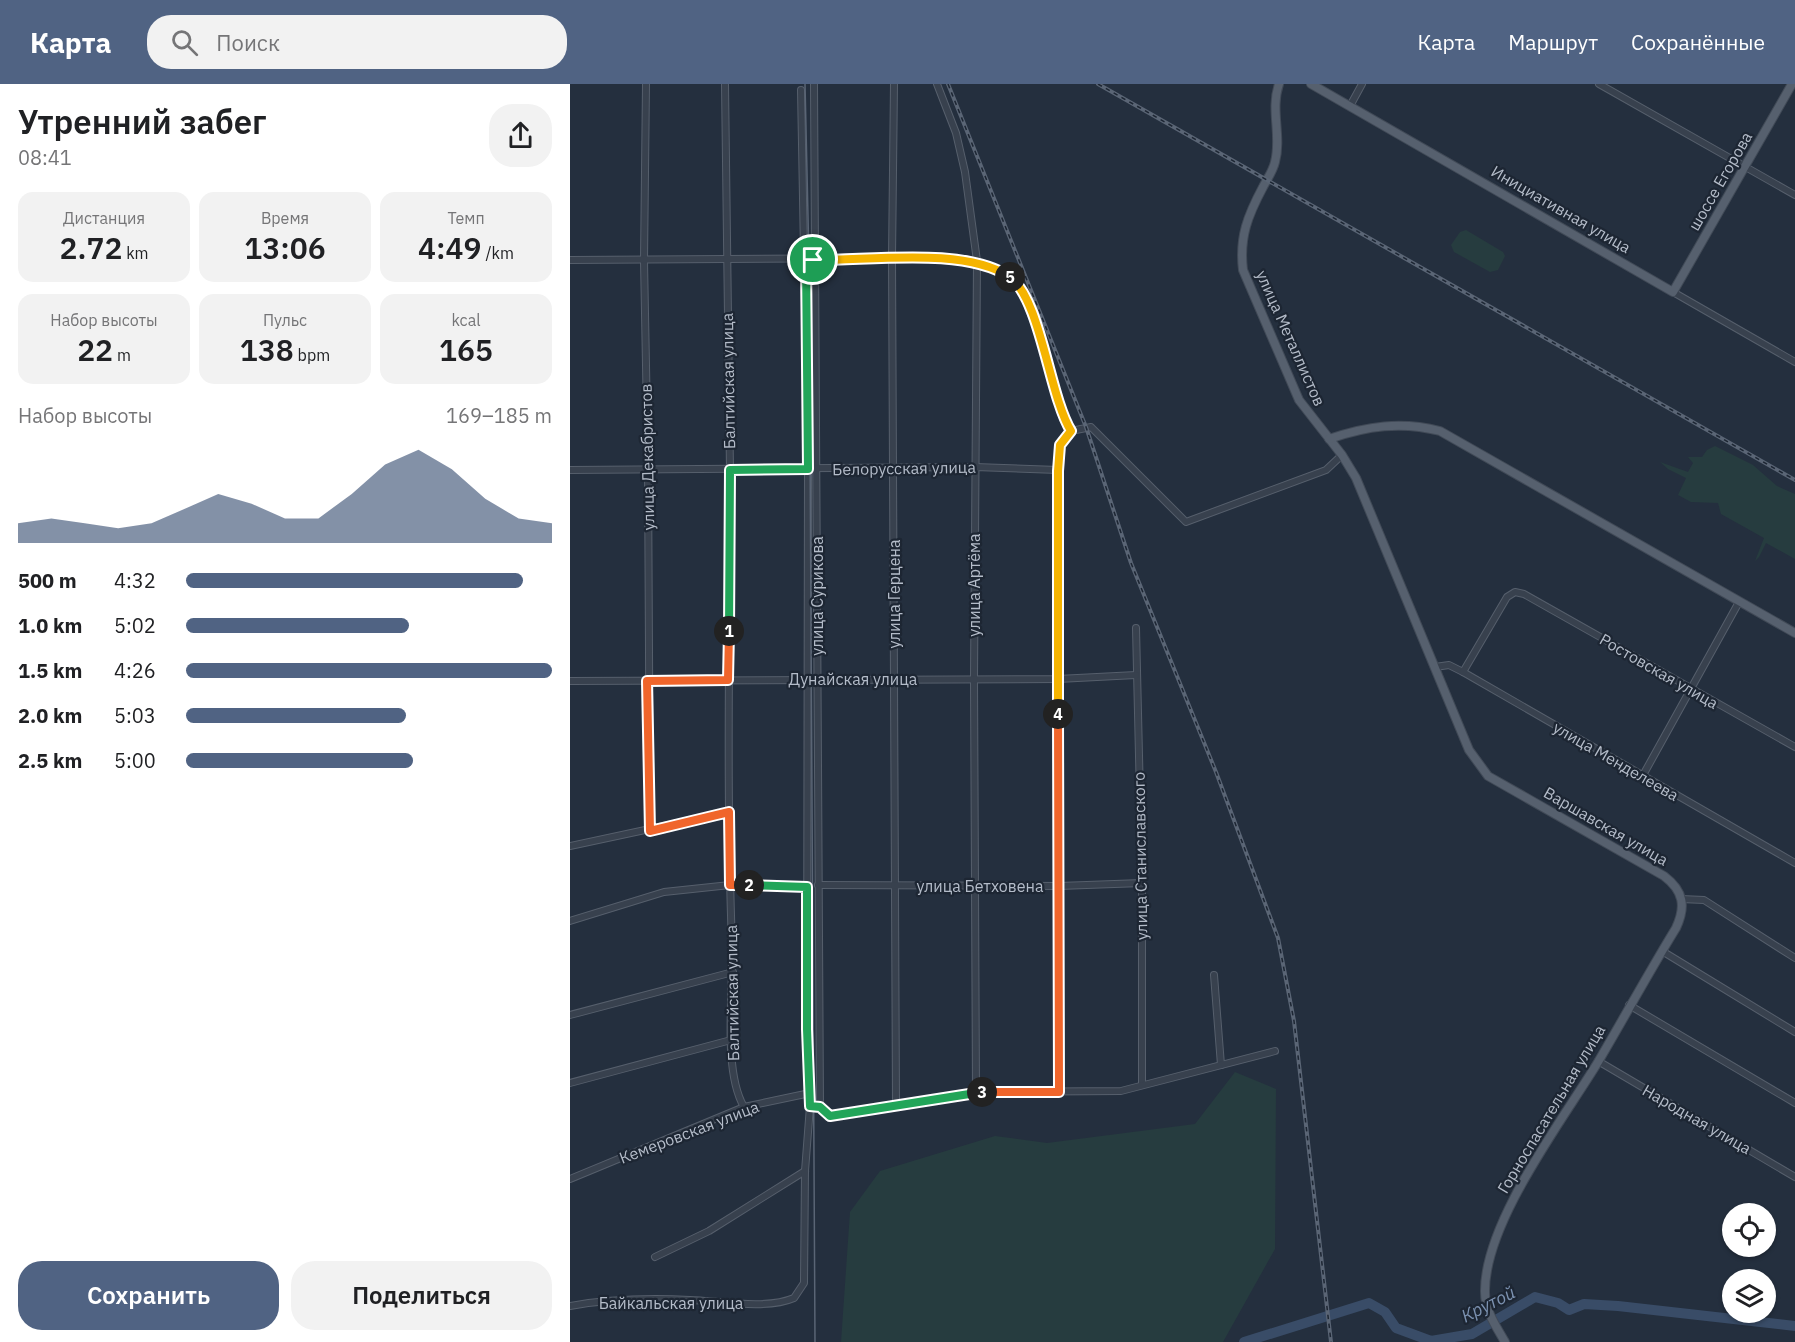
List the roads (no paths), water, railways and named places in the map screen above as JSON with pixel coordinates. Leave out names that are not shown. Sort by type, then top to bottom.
[{"type":"main road","name":"улица Металлистов","points":[[1279,84],[1274,99],[1277,138],[1275,161],[1249,213],[1240,249],[1243,270],[1299,400],[1342,455],[1356,478],[1469,750],[1488,776]]},
{"type":"main road","name":"Инициативная улица","points":[[1311,84],[1673,292]]},
{"type":"main road","name":"шоссе Егорова","points":[[1673,292],[1792,84]]},
{"type":"main road","points":[[1329,439],[1371,426],[1420,426],[1456,439],[1550,495],[1795,633]]},
{"type":"main road","name":"Варшавская улица","points":[[1488,776],[1664,876],[1679,891],[1681,899]]},
{"type":"main road","name":"Горноспасательная улица","points":[[1505,1342],[1489,1315],[1485,1291],[1491,1253],[1497,1235],[1552,1134],[1598,1061],[1662,951],[1683,912],[1681,899]]},
{"type":"street","name":"улица Декабристов","points":[[646,84],[644,261],[650,831]]},
{"type":"street","name":"Балтийская улица","points":[[726,84],[730,470],[729,812],[733,972],[731,1040],[736,1090],[744,1107]]},
{"type":"street","name":"улица Сурикова","points":[[814,84],[820,1107]]},
{"type":"street","name":"улица Герцена","points":[[894,84],[892,258],[896,1104]]},
{"type":"street","name":"улица Артёма","points":[[937,84],[956,133],[965,172],[977,261],[974,679],[976,1092]]},
{"type":"street","points":[[1350,106],[1362,84]]},
{"type":"street","points":[[1599,84],[1795,195]]},
{"type":"street","name":"улица Сурикова","points":[[773,1304],[794,1298],[804,1283],[805,1171],[810,1106],[807,887],[808,469],[806,260],[801,90]]},
{"type":"street","points":[[570,260],[892,258],[977,261],[1007,275],[1023,294],[1043,345],[1062,416],[1071,431]]},
{"type":"street","name":"Инициативная улица","points":[[1673,292],[1795,362]]},
{"type":"street","points":[[1059,1092],[1058,471],[1060,445],[1071,431],[1091,427],[1186,522],[1326,470],[1342,455]]},
{"type":"street","name":"Белорусская улица","points":[[570,470],[975,467],[1058,471]]},
{"type":"street","name":"Ростовская улица","points":[[1463,672],[1507,597],[1515,592],[1524,594],[1692,691],[1795,747]]},
{"type":"street","points":[[1642,777],[1692,691],[1739,602]]},
{"type":"street","name":"улица Станиславского","points":[[1136,628],[1142,883],[1142,1084]]},
{"type":"street","name":"улица Менделеева","points":[[1435,667],[1449,665],[1463,672],[1795,863]]},
{"type":"street","name":"Дунайская улица","points":[[570,681],[1058,680],[1136,675]]},
{"type":"street","points":[[570,846],[650,831],[729,812]]},
{"type":"street","name":"улица Бетховена","points":[[818,885],[1059,886],[1142,883]]},
{"type":"street","points":[[570,921],[664,892],[730,885],[807,887]]},
{"type":"street","points":[[1681,899],[1704,900],[1795,958]]},
{"type":"street","points":[[1662,951],[1795,1032]]},
{"type":"street","points":[[570,1015],[733,972]]},
{"type":"street","points":[[1214,975],[1221,1065]]},
{"type":"street","points":[[1629,1005],[1795,1103]]},
{"type":"street","points":[[570,1083],[731,1040]]},
{"type":"street","points":[[810,1106],[820,1107],[830,1116],[976,1092],[1121,1091],[1275,1051]]},
{"type":"street","name":"Народная улица","points":[[1598,1061],[1795,1177]]},
{"type":"street","name":"Кемеровская улица","points":[[570,1179],[744,1107],[810,1093]]},
{"type":"street","points":[[655,1257],[708,1231],[805,1171]]},
{"type":"street","name":"Байкальская улица","points":[[570,1306],[616,1300],[687,1299],[773,1304]]},
{"type":"waterway","name":"Крутой","points":[[1244,1342],[1369,1303],[1385,1312],[1396,1328],[1431,1341],[1472,1334],[1535,1297],[1558,1303],[1569,1310],[1584,1304],[1618,1306],[1795,1326]]},
{"type":"tram line","points":[[805,84],[809,260],[815,1342]]},
{"type":"railway","points":[[948,84],[1086,427],[1131,563],[1216,772],[1278,938],[1294,1021],[1331,1342]]},
{"type":"railway","points":[[1098,84],[1795,480]]}]
